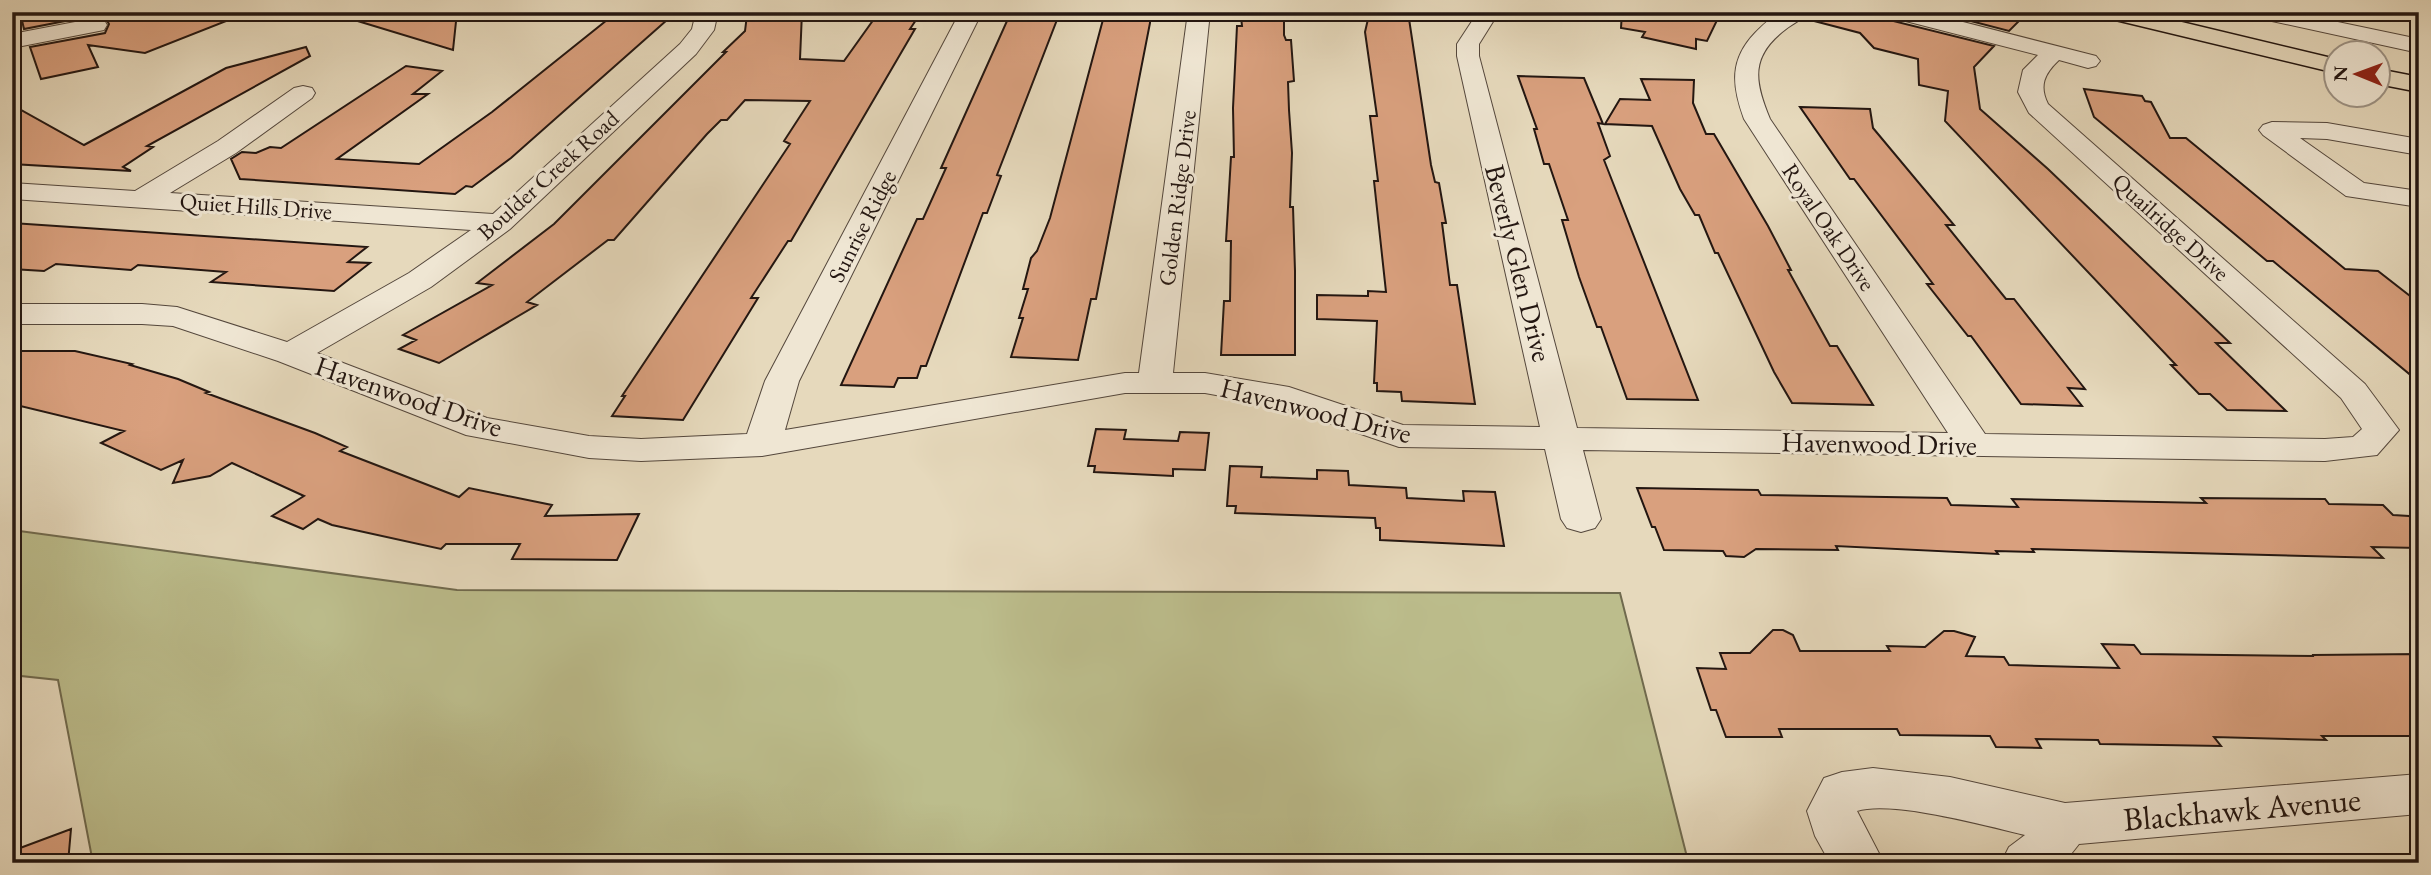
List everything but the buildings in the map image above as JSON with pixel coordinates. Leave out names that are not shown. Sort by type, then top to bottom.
[{"type":"main road","points":[[2111,12],[2322,63]]},
{"type":"main road","points":[[2167,12],[2322,48]]},
{"type":"main road","points":[[2392,64],[2419,71]]},
{"type":"main road","points":[[2392,79],[2419,85]]},
{"type":"street","name":"Boulder Creek Road","points":[[290,354],[420,281],[500,223],[688,49],[703,30],[707,12]]},
{"type":"street","name":"Sunrise Ridge","points":[[762,445],[782,381],[971,12]]},
{"type":"street","name":"Golden Ridge Drive","points":[[1155,383],[1199,12]]},
{"type":"street","name":"Beverly Glen Drive","points":[[1489,12],[1468,44],[1468,56],[1581,519]]},
{"type":"street","name":"Royal Oak Drive","points":[[1798,12],[1765,34],[1748,58],[1745,85],[1757,119],[1974,444]]},
{"type":"street","points":[[1898,12],[2088,61]]},
{"type":"street","points":[[2258,12],[2419,46]]},
{"type":"street","points":[[2410,12],[2419,14]]},
{"type":"street","points":[[12,41],[96,25]]},
{"type":"street","name":"Quailridge Drive","points":[[2055,52],[2035,70],[2030,92],[2038,108],[2353,391]]},
{"type":"street","points":[[142,198],[227,148],[303,93]]},
{"type":"street","points":[[2419,148],[2327,131],[2272,130],[2356,190],[2419,199]]},
{"type":"street","points":[[2303,152],[2419,172]]},
{"type":"street","name":"Quiet Hills Drive","points":[[12,191],[500,223]]},
{"type":"street","name":"Havenwood Drive","points":[[12,314],[142,314],[177,317],[290,354],[479,427],[589,447],[641,450],[762,445],[1125,383],[1206,383],[1289,398],[1399,436],[2325,450],[2364,446],[2381,430],[2353,391]]},
{"type":"street","name":"Blackhawk Avenue","points":[[1858,863],[1840,836],[1832,811],[1842,792],[1873,788],[1950,797],[2065,824],[2419,794]]},
{"type":"street","points":[[2027,863],[2039,856],[2065,824]]},
{"type":"green space","points":[[12,530],[457,590],[1620,593],[1686,853],[1692,863],[93,863],[58,680],[12,675]]}]
